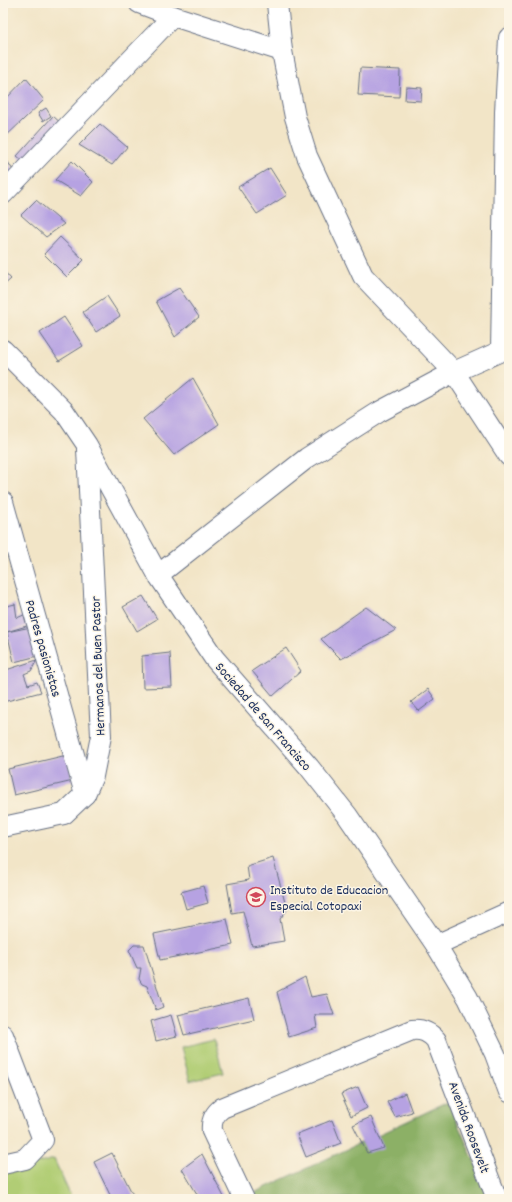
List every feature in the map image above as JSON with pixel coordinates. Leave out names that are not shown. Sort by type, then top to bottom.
[{"type":"street","points":[[139,3],[173,16],[282,51]]},
{"type":"street","points":[[277,3],[282,51],[295,117],[307,156],[363,276],[454,372],[509,456]]},
{"type":"street","points":[[3,194],[173,16]]},
{"type":"street","points":[[158,575],[307,458],[379,412],[454,372],[505,351],[509,38]]},
{"type":"street","name":"Sociedad de San Francisco","points":[[3,350],[64,411],[87,445],[158,575],[214,658],[309,767],[347,815],[436,945],[468,998],[495,1054],[509,1092]]},
{"type":"street","name":"Hermanos del Buen Pastor","points":[[3,827],[64,814],[85,794],[93,776],[101,736],[87,445]]},
{"type":"street","name":"Padres pasionistas","points":[[3,502],[85,794]]},
{"type":"street","points":[[436,945],[509,912]]},
{"type":"street","name":"Avenida Roosevelt","points":[[244,1199],[212,1131],[213,1118],[222,1108],[412,1030],[424,1030],[431,1034],[436,1040],[497,1199]]},
{"type":"street","points":[[3,1035],[43,1140],[25,1158],[3,1164]]},
{"type":"green space","points":[[214,1039],[223,1073],[190,1081],[181,1047]]},
{"type":"green space","points":[[448,1102],[491,1199],[243,1198]]},
{"type":"green space","points":[[54,1159],[72,1199],[3,1199],[3,1173]]},
{"type":"building","points":[[360,68],[400,70],[399,97],[358,95]]},
{"type":"building","points":[[26,78],[44,100],[3,139],[3,102]]},
{"type":"building","points":[[406,87],[422,88],[421,101],[405,100]]},
{"type":"building","points":[[46,108],[51,116],[43,121],[38,113]]},
{"type":"building","points":[[53,116],[63,125],[27,164],[17,156]]},
{"type":"building","points":[[100,124],[127,147],[112,165],[79,145]]},
{"type":"building","points":[[72,161],[93,182],[81,196],[55,180]]},
{"type":"building","points":[[8,162],[14,172],[6,178],[3,174],[3,165]]},
{"type":"building","points":[[270,168],[287,195],[257,214],[238,187]]},
{"type":"building","points":[[36,200],[64,224],[46,237],[21,215]]},
{"type":"building","points":[[60,237],[84,260],[67,277],[44,254]]},
{"type":"building","points":[[3,270],[11,279],[3,286]]},
{"type":"building","points":[[179,288],[199,317],[175,337],[156,301]]},
{"type":"building","points":[[107,296],[120,316],[96,332],[83,312]]},
{"type":"building","points":[[64,317],[83,346],[59,361],[40,333]]},
{"type":"building","points":[[193,378],[219,424],[174,455],[143,419]]},
{"type":"building","points":[[143,596],[157,619],[137,631],[123,607]]},
{"type":"building","points":[[15,604],[17,618],[26,614],[30,625],[3,633],[3,607]]},
{"type":"building","points":[[366,607],[396,630],[341,659],[321,639]]},
{"type":"building","points":[[31,627],[38,656],[14,662],[7,632]]},
{"type":"building","points":[[286,648],[301,671],[273,696],[252,671]]},
{"type":"building","points":[[170,653],[172,687],[143,688],[142,656]]},
{"type":"building","points":[[37,660],[31,671],[24,674],[28,685],[37,682],[41,692],[3,702],[3,671]]},
{"type":"building","points":[[428,689],[435,699],[419,711],[411,702]]},
{"type":"building","points":[[67,755],[73,781],[14,795],[8,769]]},
{"type":"building","name":"Instituto de Educacion Especial Cotopaxi","points":[[273,858],[287,910],[280,919],[284,941],[252,946],[243,911],[232,913],[227,884],[249,880],[247,866]]},
{"type":"building","points":[[203,886],[208,903],[186,909],[181,892]]},
{"type":"building","points":[[227,919],[233,945],[160,960],[154,934]]},
{"type":"building","points":[[134,945],[144,945],[163,1007],[156,1010],[147,986],[142,984],[139,979],[141,968],[137,968],[129,950]]},
{"type":"building","points":[[305,977],[311,997],[327,994],[334,1015],[315,1015],[317,1028],[289,1037],[277,992]]},
{"type":"building","points":[[249,998],[254,1019],[184,1035],[178,1015]]},
{"type":"building","points":[[171,1015],[177,1036],[156,1041],[151,1021]]},
{"type":"building","points":[[358,1087],[367,1108],[351,1116],[341,1094]]},
{"type":"building","points":[[405,1093],[412,1112],[395,1117],[387,1102]]},
{"type":"building","points":[[371,1117],[384,1148],[367,1153],[353,1125]]},
{"type":"building","points":[[332,1120],[341,1143],[306,1157],[297,1134]]},
{"type":"building","points":[[112,1153],[135,1199],[112,1199],[94,1162]]},
{"type":"building","points":[[202,1154],[225,1199],[200,1199],[182,1169]]},
{"type":"place","name":"Instituto de Educacion Especial Cotopaxi","points":[[256,897]]}]
